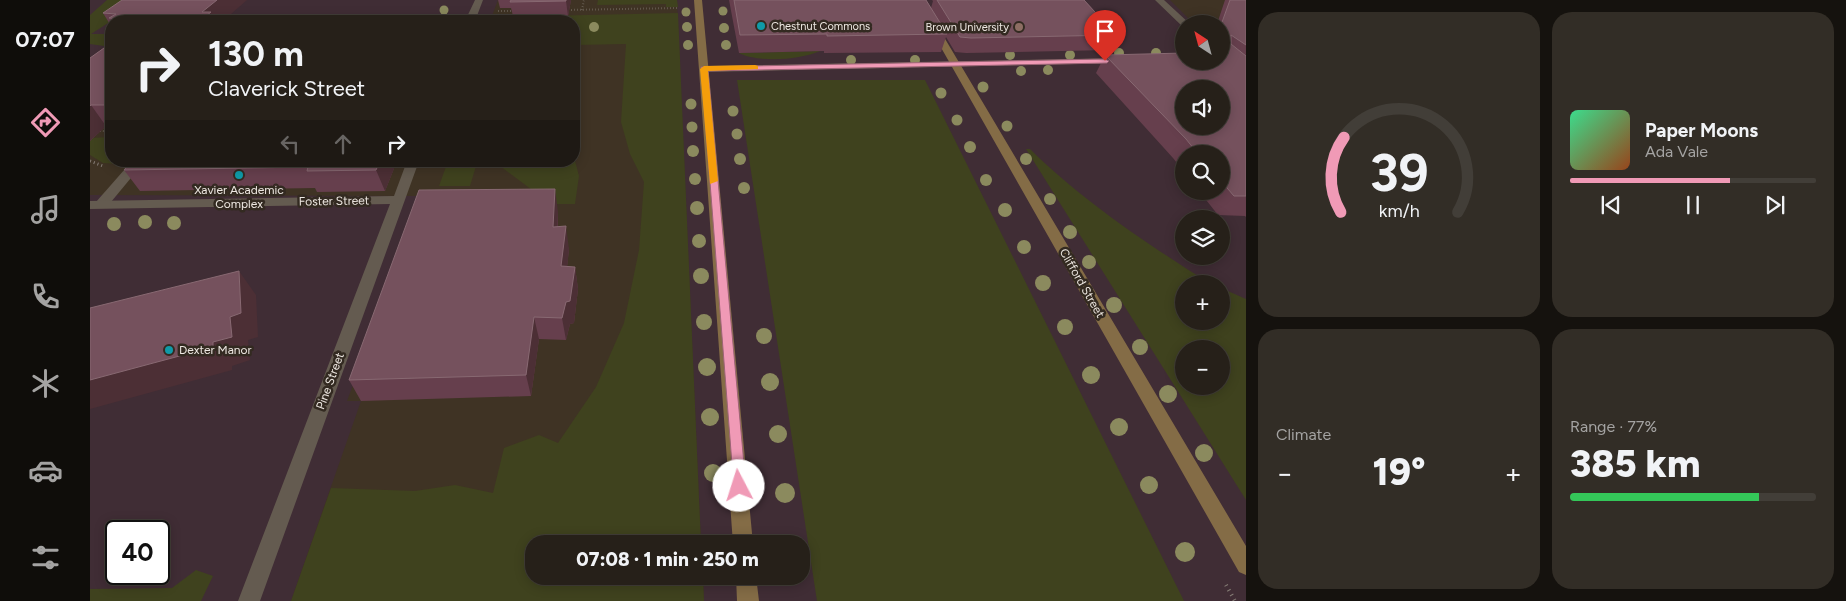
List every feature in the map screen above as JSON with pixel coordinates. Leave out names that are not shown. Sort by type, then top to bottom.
[{"type":"street","points":[[473,15],[479,0]]},
{"type":"street","points":[[698,0],[742,535]]},
{"type":"street","name":"Clifford Street","points":[[918,0],[1246,565]]},
{"type":"street","points":[[1159,0],[1175,15]]},
{"type":"street","points":[[704,69],[1134,61]]},
{"type":"street","points":[[95,205],[132,167]]},
{"type":"street","name":"Pine Street","points":[[249,601],[411,167]]},
{"type":"street","name":"Foster Street","points":[[95,205],[397,200]]},
{"type":"street","points":[[747,585],[748,601]]},
{"type":"path","points":[[582,10],[584,0]]},
{"type":"path","points":[[563,10],[683,8]]},
{"type":"path","points":[[495,12],[514,11]]},
{"type":"path","points":[[90,136],[95,131],[105,131]]},
{"type":"shaded area","points":[[90,0],[1246,0],[1246,601],[90,601]]},
{"type":"shaded area","points":[[498,0],[677,0],[701,535],[525,535],[525,585],[703,585],[704,601],[291,601],[361,401],[347,401],[424,196],[90,195],[90,81],[105,80],[105,167],[580,167],[580,15],[492,15]]},
{"type":"shaded area","points":[[1170,0],[1246,0],[1230,15],[1185,15]]},
{"type":"green space","points":[[107,0],[155,0],[122,15],[105,15],[105,25],[91,34],[105,34],[105,46],[90,44],[90,15]]},
{"type":"green space","points":[[598,0],[677,0],[678,7],[666,7],[666,4],[597,5]]},
{"type":"green space","points":[[678,13],[701,535],[525,535],[525,585],[703,585],[704,601],[291,601],[331,488],[415,491],[455,485],[493,493],[504,448],[539,435],[558,443],[596,387],[624,323],[639,250],[644,182],[630,154],[621,122],[626,44],[580,45],[580,15]]},
{"type":"green space","points":[[820,51],[802,57],[779,59],[757,58],[739,53]]},
{"type":"green space","points":[[737,80],[925,80],[1184,601],[817,601],[810,555],[810,535],[807,535]]},
{"type":"green space","points":[[105,137],[105,163],[90,155],[90,138]]},
{"type":"green space","points":[[1026,149],[1030,149],[1093,204],[1175,261],[1175,265],[1181,265],[1197,275],[1175,275],[1175,330],[1230,330],[1230,292],[1246,299],[1246,500],[1180,395],[1230,395],[1230,340],[1175,340],[1175,387]]},
{"type":"green space","points":[[446,167],[476,167],[470,186],[439,186]]},
{"type":"green space","points":[[501,167],[577,167],[579,176],[575,204],[551,204]]},
{"type":"green space","points":[[196,570],[213,576],[201,601],[90,601],[90,589],[172,588]]},
{"type":"building","points":[[122,0],[217,0],[202,12],[211,12],[207,15],[114,15],[116,14],[103,13]]},
{"type":"building","points":[[511,0],[566,0],[566,1],[510,2]]},
{"type":"building","points":[[734,0],[926,0],[947,34],[740,35]]},
{"type":"building","name":"Brown University","points":[[937,0],[1084,0],[1116,35],[960,37]]},
{"type":"building","points":[[1230,0],[1246,0],[1246,45],[1231,35],[1231,44],[1246,56],[1246,196],[1234,196],[1230,191],[1230,145],[1191,145],[1182,135],[1230,135],[1230,80],[1175,80],[1175,128],[1105,55],[1175,53],[1175,70],[1230,70],[1230,15],[1225,15]]},
{"type":"building","points":[[105,47],[105,105],[90,106],[90,58]]},
{"type":"building","points":[[127,167],[308,167],[124,170]]},
{"type":"building","points":[[308,167],[377,167],[376,170],[307,171]]},
{"type":"building","points":[[555,189],[553,227],[566,226],[561,266],[575,267],[570,301],[566,302],[562,318],[534,317],[526,375],[349,380],[419,190]]},
{"type":"building","points":[[239,271],[241,313],[230,317],[232,337],[213,342],[213,347],[90,380],[90,308]]},
{"type":"slow traffic","points":[[713,181],[704,69],[755,68]]},
{"type":"place","name":"Chestnut Commons","points":[[761,26]]},
{"type":"place","name":"Brown University","points":[[1019,27]]},
{"type":"place","name":"Xavier Academic Complex","points":[[239,175]]},
{"type":"place","name":"Dexter Manor","points":[[169,350]]},
{"type":"route","points":[[739,486],[704,69],[1105,61]]}]
